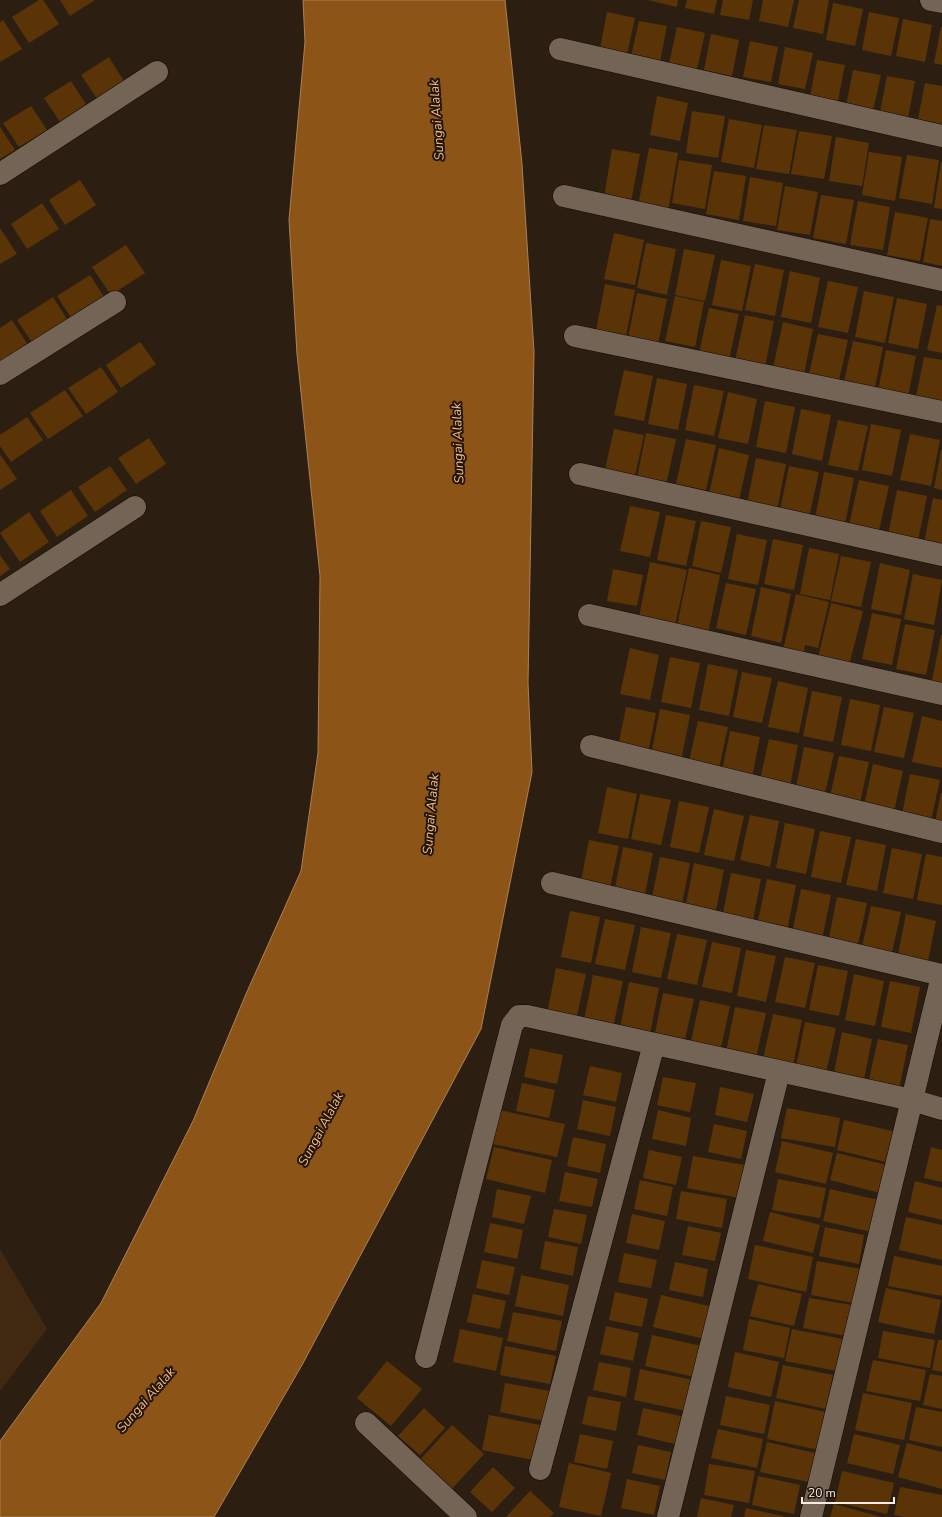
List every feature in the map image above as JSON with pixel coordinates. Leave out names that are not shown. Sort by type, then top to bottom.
[{"type":"street","points":[[931,0],[942,2]]},
{"type":"street","points":[[560,49],[942,136]]},
{"type":"street","points":[[0,174],[157,72]]},
{"type":"street","points":[[564,196],[942,280]]},
{"type":"street","points":[[0,374],[115,302]]},
{"type":"street","points":[[575,336],[942,412]]},
{"type":"street","points":[[580,474],[942,555]]},
{"type":"street","points":[[0,595],[135,507]]},
{"type":"street","points":[[589,615],[942,694]]},
{"type":"street","points":[[590,746],[942,832]]},
{"type":"street","points":[[552,883],[942,975],[811,1517]]},
{"type":"street","points":[[426,1357],[512,1025],[519,1016],[527,1016],[912,1100],[942,1109]]},
{"type":"street","points":[[540,1468],[654,1044]]},
{"type":"street","points":[[668,1517],[779,1072]]},
{"type":"street","points":[[366,1424],[466,1517]]},
{"type":"shaded area","points":[[0,1249],[47,1329],[0,1391]]},
{"type":"water","name":"Sungai Alalak","points":[[303,0],[505,0],[522,164],[534,352],[528,683],[532,772],[481,1029],[302,1365],[214,1517],[0,1517],[0,1441],[101,1303],[193,1121],[246,994],[301,871],[318,753],[320,576],[297,354],[289,220],[305,42]]},
{"type":"building","points":[[39,0],[43,0],[59,24],[29,43],[12,17]]},
{"type":"building","points":[[60,0],[95,0],[70,16]]},
{"type":"building","points":[[648,0],[678,0],[677,7]]},
{"type":"building","points":[[687,0],[717,0],[714,14],[685,8]]},
{"type":"building","points":[[723,0],[753,0],[749,20],[720,15]]},
{"type":"building","points":[[763,0],[794,0],[788,27],[759,21]]},
{"type":"building","points":[[799,0],[829,0],[823,34],[793,28]]},
{"type":"building","points":[[833,3],[863,9],[855,46],[826,40]]},
{"type":"building","points":[[607,12],[635,18],[627,54],[600,49]]},
{"type":"building","points":[[869,12],[899,18],[891,56],[862,50]]},
{"type":"building","points":[[903,19],[932,25],[925,62],[896,56]]},
{"type":"building","points":[[3,20],[22,49],[0,62],[0,22]]},
{"type":"building","points":[[639,21],[667,26],[660,62],[631,56]]},
{"type":"building","points":[[677,27],[705,33],[697,69],[669,64]]},
{"type":"building","points":[[942,27],[942,65],[934,63]]},
{"type":"building","points":[[711,34],[739,40],[732,76],[704,70]]},
{"type":"building","points":[[750,41],[778,47],[771,82],[743,77]]},
{"type":"building","points":[[785,47],[813,53],[805,89],[778,84]]},
{"type":"building","points":[[109,57],[125,83],[98,100],[81,75]]},
{"type":"building","points":[[817,60],[845,65],[838,101],[810,96]]},
{"type":"building","points":[[853,70],[881,75],[873,111],[846,106]]},
{"type":"building","points":[[887,76],[915,81],[908,118],[880,112]]},
{"type":"building","points":[[71,81],[87,106],[60,122],[44,98]]},
{"type":"building","points":[[925,83],[942,86],[942,124],[918,119]]},
{"type":"building","points":[[657,96],[688,103],[680,141],[650,135]]},
{"type":"building","points":[[31,106],[47,130],[19,147],[3,123]]},
{"type":"building","points":[[692,111],[725,116],[718,158],[686,153]]},
{"type":"building","points":[[729,119],[762,125],[754,168],[721,162]]},
{"type":"building","points":[[764,125],[797,130],[789,174],[756,169]]},
{"type":"building","points":[[0,127],[15,150],[0,159]]},
{"type":"building","points":[[799,131],[832,136],[824,179],[791,174]]},
{"type":"building","points":[[836,137],[869,143],[862,186],[829,181]]},
{"type":"building","points":[[649,148],[678,153],[668,212],[638,206]]},
{"type":"building","points":[[612,149],[640,154],[631,202],[604,197]]},
{"type":"building","points":[[869,152],[902,157],[895,201],[862,195]]},
{"type":"building","points":[[907,155],[939,160],[932,204],[899,198]]},
{"type":"building","points":[[679,160],[712,165],[705,209],[672,203]]},
{"type":"building","points":[[942,162],[942,209],[934,208]]},
{"type":"building","points":[[714,171],[746,176],[739,220],[706,214]]},
{"type":"building","points":[[750,177],[783,183],[776,226],[743,221]]},
{"type":"building","points":[[80,180],[96,205],[65,225],[49,200]]},
{"type":"building","points":[[785,186],[818,192],[810,235],[777,230]]},
{"type":"building","points":[[821,195],[854,200],[846,244],[813,238]]},
{"type":"building","points":[[858,201],[890,207],[883,250],[850,245]]},
{"type":"building","points":[[42,203],[59,229],[27,249],[11,224]]},
{"type":"building","points":[[895,212],[928,218],[920,261],[887,255]]},
{"type":"building","points":[[930,219],[942,221],[942,266],[923,262]]},
{"type":"building","points":[[0,228],[17,254],[0,264]]},
{"type":"building","points":[[614,233],[644,240],[635,285],[604,279]]},
{"type":"building","points":[[646,243],[676,249],[667,295],[637,288]]},
{"type":"building","points":[[126,245],[145,273],[111,295],[92,267]]},
{"type":"building","points":[[684,249],[715,255],[705,301],[675,295]]},
{"type":"building","points":[[721,260],[751,266],[742,311],[712,305]]},
{"type":"building","points":[[755,264],[784,270],[775,316],[745,310]]},
{"type":"building","points":[[790,271],[820,278],[811,323],[781,317]]},
{"type":"building","points":[[90,275],[106,300],[73,321],[57,296]]},
{"type":"building","points":[[828,281],[858,287],[848,333],[818,327]]},
{"type":"building","points":[[605,284],[635,290],[626,336],[596,330]]},
{"type":"building","points":[[864,291],[894,297],[885,343],[855,337]]},
{"type":"building","points":[[637,293],[667,299],[658,344],[628,338]]},
{"type":"building","points":[[675,296],[704,302],[695,347],[665,341]]},
{"type":"building","points":[[53,297],[70,324],[35,347],[17,320]]},
{"type":"building","points":[[897,298],[927,304],[918,349],[888,343]]},
{"type":"building","points":[[937,305],[942,306],[942,353],[927,350]]},
{"type":"building","points":[[709,308],[739,314],[729,360],[699,353]]},
{"type":"building","points":[[745,315],[774,321],[765,367],[735,361]]},
{"type":"building","points":[[12,320],[30,348],[0,367],[0,328]]},
{"type":"building","points":[[783,322],[813,329],[804,374],[773,368]]},
{"type":"building","points":[[818,334],[848,340],[838,385],[808,379]]},
{"type":"building","points":[[853,341],[883,347],[874,392],[843,386]]},
{"type":"building","points":[[140,342],[156,364],[121,388],[106,365]]},
{"type":"building","points":[[886,350],[916,356],[907,402],[877,396]]},
{"type":"building","points":[[924,357],[942,360],[942,408],[915,402]]},
{"type":"building","points":[[101,367],[118,392],[86,414],[68,388]]},
{"type":"building","points":[[624,370],[653,376],[644,421],[614,415]]},
{"type":"building","points":[[657,378],[687,384],[678,430],[648,424]]},
{"type":"building","points":[[694,385],[724,391],[714,436],[685,430]]},
{"type":"building","points":[[65,390],[83,416],[48,439],[30,413]]},
{"type":"building","points":[[728,392],[757,399],[748,444],[718,438]]},
{"type":"building","points":[[765,401],[795,407],[786,453],[756,447]]},
{"type":"building","points":[[801,409],[831,415],[822,461],[792,454]]},
{"type":"building","points":[[27,417],[43,440],[11,462],[0,446],[0,435]]},
{"type":"building","points":[[838,420],[868,426],[858,471],[828,465]]},
{"type":"building","points":[[871,424],[901,430],[892,476],[862,470]]},
{"type":"building","points":[[614,429],[644,435],[634,480],[604,474]]},
{"type":"building","points":[[646,433],[676,439],[666,485],[637,478]]},
{"type":"building","points":[[910,434],[940,440],[931,486],[900,480]]},
{"type":"building","points":[[149,438],[166,464],[136,484],[118,458]]},
{"type":"building","points":[[686,439],[716,445],[706,490],[676,484]]},
{"type":"building","points":[[719,448],[749,455],[739,500],[709,494]]},
{"type":"building","points":[[942,450],[942,490],[934,488]]},
{"type":"building","points":[[0,454],[17,479],[0,490]]},
{"type":"building","points":[[756,458],[786,464],[777,510],[747,504]]},
{"type":"building","points":[[110,466],[127,490],[95,512],[78,487]]},
{"type":"building","points":[[789,466],[819,472],[809,517],[780,511]]},
{"type":"building","points":[[824,472],[854,478],[845,524],[815,518]]},
{"type":"building","points":[[859,480],[889,486],[879,531],[849,525]]},
{"type":"building","points":[[71,490],[88,516],[57,537],[40,511]]},
{"type":"building","points":[[897,490],[927,496],[918,541],[888,535]]},
{"type":"building","points":[[933,498],[942,500],[942,547],[924,543]]},
{"type":"building","points":[[630,506],[660,512],[650,557],[620,551]]},
{"type":"building","points":[[29,512],[49,542],[20,562],[0,533]]},
{"type":"building","points":[[666,515],[696,521],[686,566],[657,560]]},
{"type":"building","points":[[701,521],[731,527],[721,573],[692,566]]},
{"type":"building","points":[[737,534],[767,540],[758,585],[728,579]]},
{"type":"building","points":[[773,539],[803,545],[794,590],[764,584]]},
{"type":"building","points":[[809,548],[839,554],[830,600],[800,594]]},
{"type":"building","points":[[0,555],[10,569],[0,576]]},
{"type":"building","points":[[841,556],[871,562],[861,607],[831,601]]},
{"type":"building","points":[[650,562],[687,570],[675,625],[639,617]]},
{"type":"building","points":[[880,563],[910,570],[901,615],[871,609]]},
{"type":"building","points":[[689,568],[720,575],[708,633],[677,626]]},
{"type":"building","points":[[613,569],[643,575],[637,606],[607,601]]},
{"type":"building","points":[[913,574],[942,580],[934,625],[904,619]]},
{"type":"building","points":[[726,583],[756,589],[746,635],[716,628]]},
{"type":"building","points":[[761,587],[791,594],[781,643],[751,636]]},
{"type":"building","points":[[796,594],[829,602],[818,648],[805,645],[804,654],[783,650]]},
{"type":"building","points":[[831,603],[863,611],[849,665],[818,658]]},
{"type":"building","points":[[872,613],[901,619],[892,665],[862,659]]},
{"type":"building","points":[[905,624],[935,630],[926,675],[896,669]]},
{"type":"building","points":[[942,635],[942,683],[932,681]]},
{"type":"building","points":[[630,648],[659,655],[650,700],[620,694]]},
{"type":"building","points":[[670,657],[700,663],[691,708],[661,702]]},
{"type":"building","points":[[708,664],[738,670],[729,716],[699,710]]},
{"type":"building","points":[[742,672],[772,678],[762,723],[733,717]]},
{"type":"building","points":[[778,681],[808,688],[799,733],[768,727]]},
{"type":"building","points":[[812,691],[842,697],[833,742],[803,736]]},
{"type":"building","points":[[850,699],[880,705],[871,751],[841,745]]},
{"type":"building","points":[[626,707],[656,713],[647,758],[617,752]]},
{"type":"building","points":[[884,707],[914,713],[904,758],[874,752]]},
{"type":"building","points":[[660,709],[690,715],[681,761],[651,755]]},
{"type":"building","points":[[922,716],[942,721],[942,768],[912,762]]},
{"type":"building","points":[[698,721],[728,727],[718,773],[688,766]]},
{"type":"building","points":[[730,731],[760,737],[751,782],[721,776]]},
{"type":"building","points":[[769,739],[798,745],[789,791],[759,784]]},
{"type":"building","points":[[804,747],[834,753],[824,798],[795,792]]},
{"type":"building","points":[[839,756],[869,762],[859,807],[829,801]]},
{"type":"building","points":[[873,764],[903,771],[893,816],[863,810]]},
{"type":"building","points":[[910,774],[940,780],[930,825],[901,819]]},
{"type":"building","points":[[607,787],[637,794],[628,839],[598,833]]},
{"type":"building","points":[[942,793],[942,829],[934,827]]},
{"type":"building","points":[[640,794],[671,800],[661,845],[631,839]]},
{"type":"building","points":[[679,801],[709,807],[699,853],[670,847]]},
{"type":"building","points":[[714,809],[744,816],[734,861],[704,855]]},
{"type":"building","points":[[750,815],[779,821],[770,867],[740,860]]},
{"type":"building","points":[[785,823],[815,829],[806,874],[776,868]]},
{"type":"building","points":[[820,831],[851,837],[841,883],[811,877]]},
{"type":"building","points":[[856,839],[886,845],[877,891],[846,885]]},
{"type":"building","points":[[589,840],[619,846],[609,892],[580,886]]},
{"type":"building","points":[[623,847],[653,853],[644,899],[614,893]]},
{"type":"building","points":[[892,848],[922,854],[913,899],[883,893]]},
{"type":"building","points":[[926,854],[942,857],[942,905],[917,900]]},
{"type":"building","points":[[660,857],[690,863],[681,909],[651,902]]},
{"type":"building","points":[[694,863],[724,870],[715,915],[685,909]]},
{"type":"building","points":[[731,873],[761,879],[752,925],[722,918]]},
{"type":"building","points":[[767,879],[796,885],[787,931],[757,925]]},
{"type":"building","points":[[801,889],[831,895],[822,940],[792,934]]},
{"type":"building","points":[[837,897],[867,903],[857,949],[828,943]]},
{"type":"building","points":[[871,906],[901,912],[891,957],[861,951]]},
{"type":"building","points":[[570,911],[600,917],[591,963],[561,957]]},
{"type":"building","points":[[906,914],[936,921],[927,966],[897,960]]},
{"type":"building","points":[[605,919],[635,925],[625,970],[595,964]]},
{"type":"building","points":[[641,927],[671,933],[661,978],[632,972]]},
{"type":"building","points":[[677,934],[707,940],[697,985],[667,979]]},
{"type":"building","points":[[712,942],[741,948],[732,993],[702,987]]},
{"type":"building","points":[[746,950],[776,956],[766,1002],[737,996]]},
{"type":"building","points":[[785,957],[815,963],[805,1008],[775,1002]]},
{"type":"building","points":[[818,965],[848,971],[839,1016],[809,1010]]},
{"type":"building","points":[[556,968],[586,974],[576,1020],[547,1014]]},
{"type":"building","points":[[854,974],[884,981],[875,1026],[845,1020]]},
{"type":"building","points":[[593,975],[623,981],[613,1027],[584,1020]]},
{"type":"building","points":[[890,981],[920,987],[911,1033],[881,1027]]},
{"type":"building","points":[[629,982],[659,988],[650,1034],[620,1028]]},
{"type":"building","points":[[663,993],[694,999],[684,1044],[654,1038]]},
{"type":"building","points":[[700,1000],[730,1006],[720,1052],[690,1046]]},
{"type":"building","points":[[735,1007],[766,1013],[756,1058],[726,1052]]},
{"type":"building","points":[[773,1014],[802,1020],[793,1065],[763,1059]]},
{"type":"building","points":[[805,1022],[836,1028],[826,1073],[796,1067]]},
{"type":"building","points":[[842,1032],[872,1039],[863,1084],[833,1078]]},
{"type":"building","points":[[878,1039],[908,1045],[899,1090],[868,1084]]},
{"type":"building","points":[[530,1048],[563,1055],[557,1084],[524,1077]]},
{"type":"building","points":[[590,1066],[622,1073],[616,1102],[583,1095]]},
{"type":"building","points":[[663,1077],[696,1083],[690,1112],[657,1105]]},
{"type":"building","points":[[522,1083],[555,1090],[549,1118],[516,1111]]},
{"type":"building","points":[[720,1087],[754,1094],[747,1122],[715,1115]]},
{"type":"building","points":[[583,1100],[616,1107],[610,1136],[577,1129]]},
{"type":"building","points":[[787,1108],[840,1118],[835,1147],[781,1138]]},
{"type":"building","points":[[499,1110],[565,1124],[557,1157],[492,1144]]},
{"type":"building","points":[[658,1110],[691,1118],[686,1146],[652,1139]]},
{"type":"building","points":[[844,1120],[897,1132],[890,1163],[837,1150]]},
{"type":"building","points":[[714,1124],[747,1131],[741,1159],[708,1152]]},
{"type":"building","points":[[573,1137],[606,1144],[600,1173],[567,1166]]},
{"type":"building","points":[[782,1141],[833,1153],[826,1184],[775,1172]]},
{"type":"building","points":[[494,1147],[552,1160],[545,1193],[486,1179]]},
{"type":"building","points":[[931,1147],[942,1150],[942,1182],[924,1178]]},
{"type":"building","points":[[649,1150],[682,1157],[676,1185],[643,1178]]},
{"type":"building","points":[[837,1153],[887,1165],[880,1193],[830,1180]]},
{"type":"building","points":[[693,1156],[750,1166],[744,1199],[687,1188]]},
{"type":"building","points":[[565,1172],[598,1179],[592,1207],[559,1201]]},
{"type":"building","points":[[778,1179],[826,1188],[820,1218],[772,1210]]},
{"type":"building","points":[[640,1180],[673,1187],[667,1216],[634,1209]]},
{"type":"building","points":[[915,1181],[942,1188],[942,1220],[908,1212]]},
{"type":"building","points":[[497,1189],[531,1196],[524,1224],[492,1217]]},
{"type":"building","points":[[830,1189],[883,1201],[876,1233],[823,1221]]},
{"type":"building","points":[[681,1191],[727,1199],[722,1228],[676,1219]]},
{"type":"building","points":[[554,1209],[587,1215],[581,1244],[548,1237]]},
{"type":"building","points":[[770,1212],[820,1225],[813,1253],[763,1241]]},
{"type":"building","points":[[632,1214],[665,1221],[659,1250],[626,1243]]},
{"type":"building","points":[[906,1217],[942,1225],[942,1260],[899,1250]]},
{"type":"building","points":[[490,1223],[523,1230],[517,1259],[484,1252]]},
{"type":"building","points":[[688,1226],[721,1233],[715,1261],[682,1255]]},
{"type":"building","points":[[825,1227],[864,1235],[859,1264],[819,1256]]},
{"type":"building","points":[[545,1241],[578,1247],[573,1276],[540,1269]]},
{"type":"building","points":[[755,1245],[813,1257],[806,1292],[748,1279]]},
{"type":"building","points":[[624,1253],[657,1260],[651,1288],[618,1282]]},
{"type":"building","points":[[894,1256],[942,1266],[942,1296],[888,1286]]},
{"type":"building","points":[[482,1260],[515,1267],[509,1295],[476,1288]]},
{"type":"building","points":[[817,1261],[866,1270],[859,1304],[811,1295]]},
{"type":"building","points":[[675,1262],[708,1269],[703,1297],[669,1290]]},
{"type":"building","points":[[521,1275],[569,1285],[563,1316],[515,1306]]},
{"type":"building","points":[[758,1284],[802,1294],[794,1326],[750,1316]]},
{"type":"building","points":[[886,1288],[941,1300],[934,1334],[878,1322]]},
{"type":"building","points":[[615,1292],[648,1299],[642,1327],[609,1320]]},
{"type":"building","points":[[473,1294],[506,1301],[500,1329],[467,1322]]},
{"type":"building","points":[[661,1295],[717,1308],[709,1340],[653,1327]]},
{"type":"building","points":[[809,1298],[858,1306],[852,1337],[803,1328]]},
{"type":"building","points":[[513,1312],[562,1321],[556,1351],[507,1341]]},
{"type":"building","points":[[749,1319],[790,1328],[784,1358],[743,1350]]},
{"type":"building","points":[[606,1326],[639,1333],[633,1361],[600,1354]]},
{"type":"building","points":[[460,1329],[503,1338],[496,1371],[453,1362]]},
{"type":"building","points":[[792,1329],[843,1339],[837,1371],[785,1361]]},
{"type":"building","points":[[883,1331],[935,1340],[930,1368],[878,1358]]},
{"type":"building","points":[[652,1335],[706,1347],[699,1378],[645,1366]]},
{"type":"building","points":[[938,1340],[942,1340],[942,1372],[932,1370]]},
{"type":"building","points":[[505,1346],[556,1356],[550,1384],[500,1375]]},
{"type":"building","points":[[735,1352],[779,1362],[771,1397],[728,1387]]},
{"type":"building","points":[[873,1360],[926,1370],[920,1401],[866,1391]]},
{"type":"building","points":[[387,1361],[422,1389],[391,1426],[357,1398]]},
{"type":"building","points":[[599,1362],[631,1368],[626,1397],[593,1390]]},
{"type":"building","points":[[783,1365],[833,1375],[826,1409],[776,1398]]},
{"type":"building","points":[[640,1369],[693,1380],[686,1411],[634,1400]]},
{"type":"building","points":[[930,1374],[942,1376],[942,1409],[923,1405]]},
{"type":"building","points":[[505,1383],[550,1391],[544,1421],[500,1412]]},
{"type":"building","points":[[863,1393],[912,1403],[904,1440],[855,1430]]},
{"type":"building","points":[[588,1396],[621,1402],[616,1431],[582,1424]]},
{"type":"building","points":[[726,1396],[770,1405],[764,1434],[720,1425]]},
{"type":"building","points":[[775,1401],[826,1412],[819,1450],[767,1439]]},
{"type":"building","points":[[916,1407],[942,1412],[942,1447],[909,1440]]},
{"type":"building","points":[[424,1408],[445,1428],[420,1455],[398,1436]]},
{"type":"building","points":[[643,1408],[681,1416],[675,1444],[637,1435]]},
{"type":"building","points":[[489,1415],[540,1425],[533,1460],[482,1450]]},
{"type":"building","points":[[452,1425],[484,1454],[448,1493],[416,1464]]},
{"type":"building","points":[[718,1429],[763,1439],[757,1468],[711,1458]]},
{"type":"building","points":[[580,1434],[613,1441],[607,1469],[574,1462]]},
{"type":"building","points":[[854,1434],[900,1445],[893,1474],[847,1463]]},
{"type":"building","points":[[767,1442],[815,1453],[809,1482],[760,1472]]},
{"type":"building","points":[[907,1443],[942,1452],[942,1489],[898,1477]]},
{"type":"building","points":[[638,1445],[671,1452],[665,1480],[632,1473]]},
{"type":"building","points":[[569,1463],[611,1473],[601,1516],[559,1507]]},
{"type":"building","points":[[709,1464],[755,1471],[749,1503],[704,1495]]},
{"type":"building","points":[[493,1467],[515,1488],[492,1512],[470,1492]]},
{"type":"building","points":[[842,1471],[894,1483],[887,1514],[835,1502]]},
{"type":"building","points":[[758,1476],[800,1485],[794,1514],[752,1505]]},
{"type":"building","points":[[627,1479],[660,1486],[654,1515],[621,1508]]},
{"type":"building","points":[[900,1487],[942,1495],[942,1517],[905,1517],[894,1515]]},
{"type":"building","points":[[530,1491],[554,1513],[550,1517],[506,1517]]},
{"type":"building","points":[[701,1498],[734,1505],[731,1517],[697,1517]]},
{"type":"building","points":[[834,1504],[881,1517],[830,1517]]},
{"type":"building","points":[[746,1508],[783,1516],[783,1517],[744,1517]]}]
